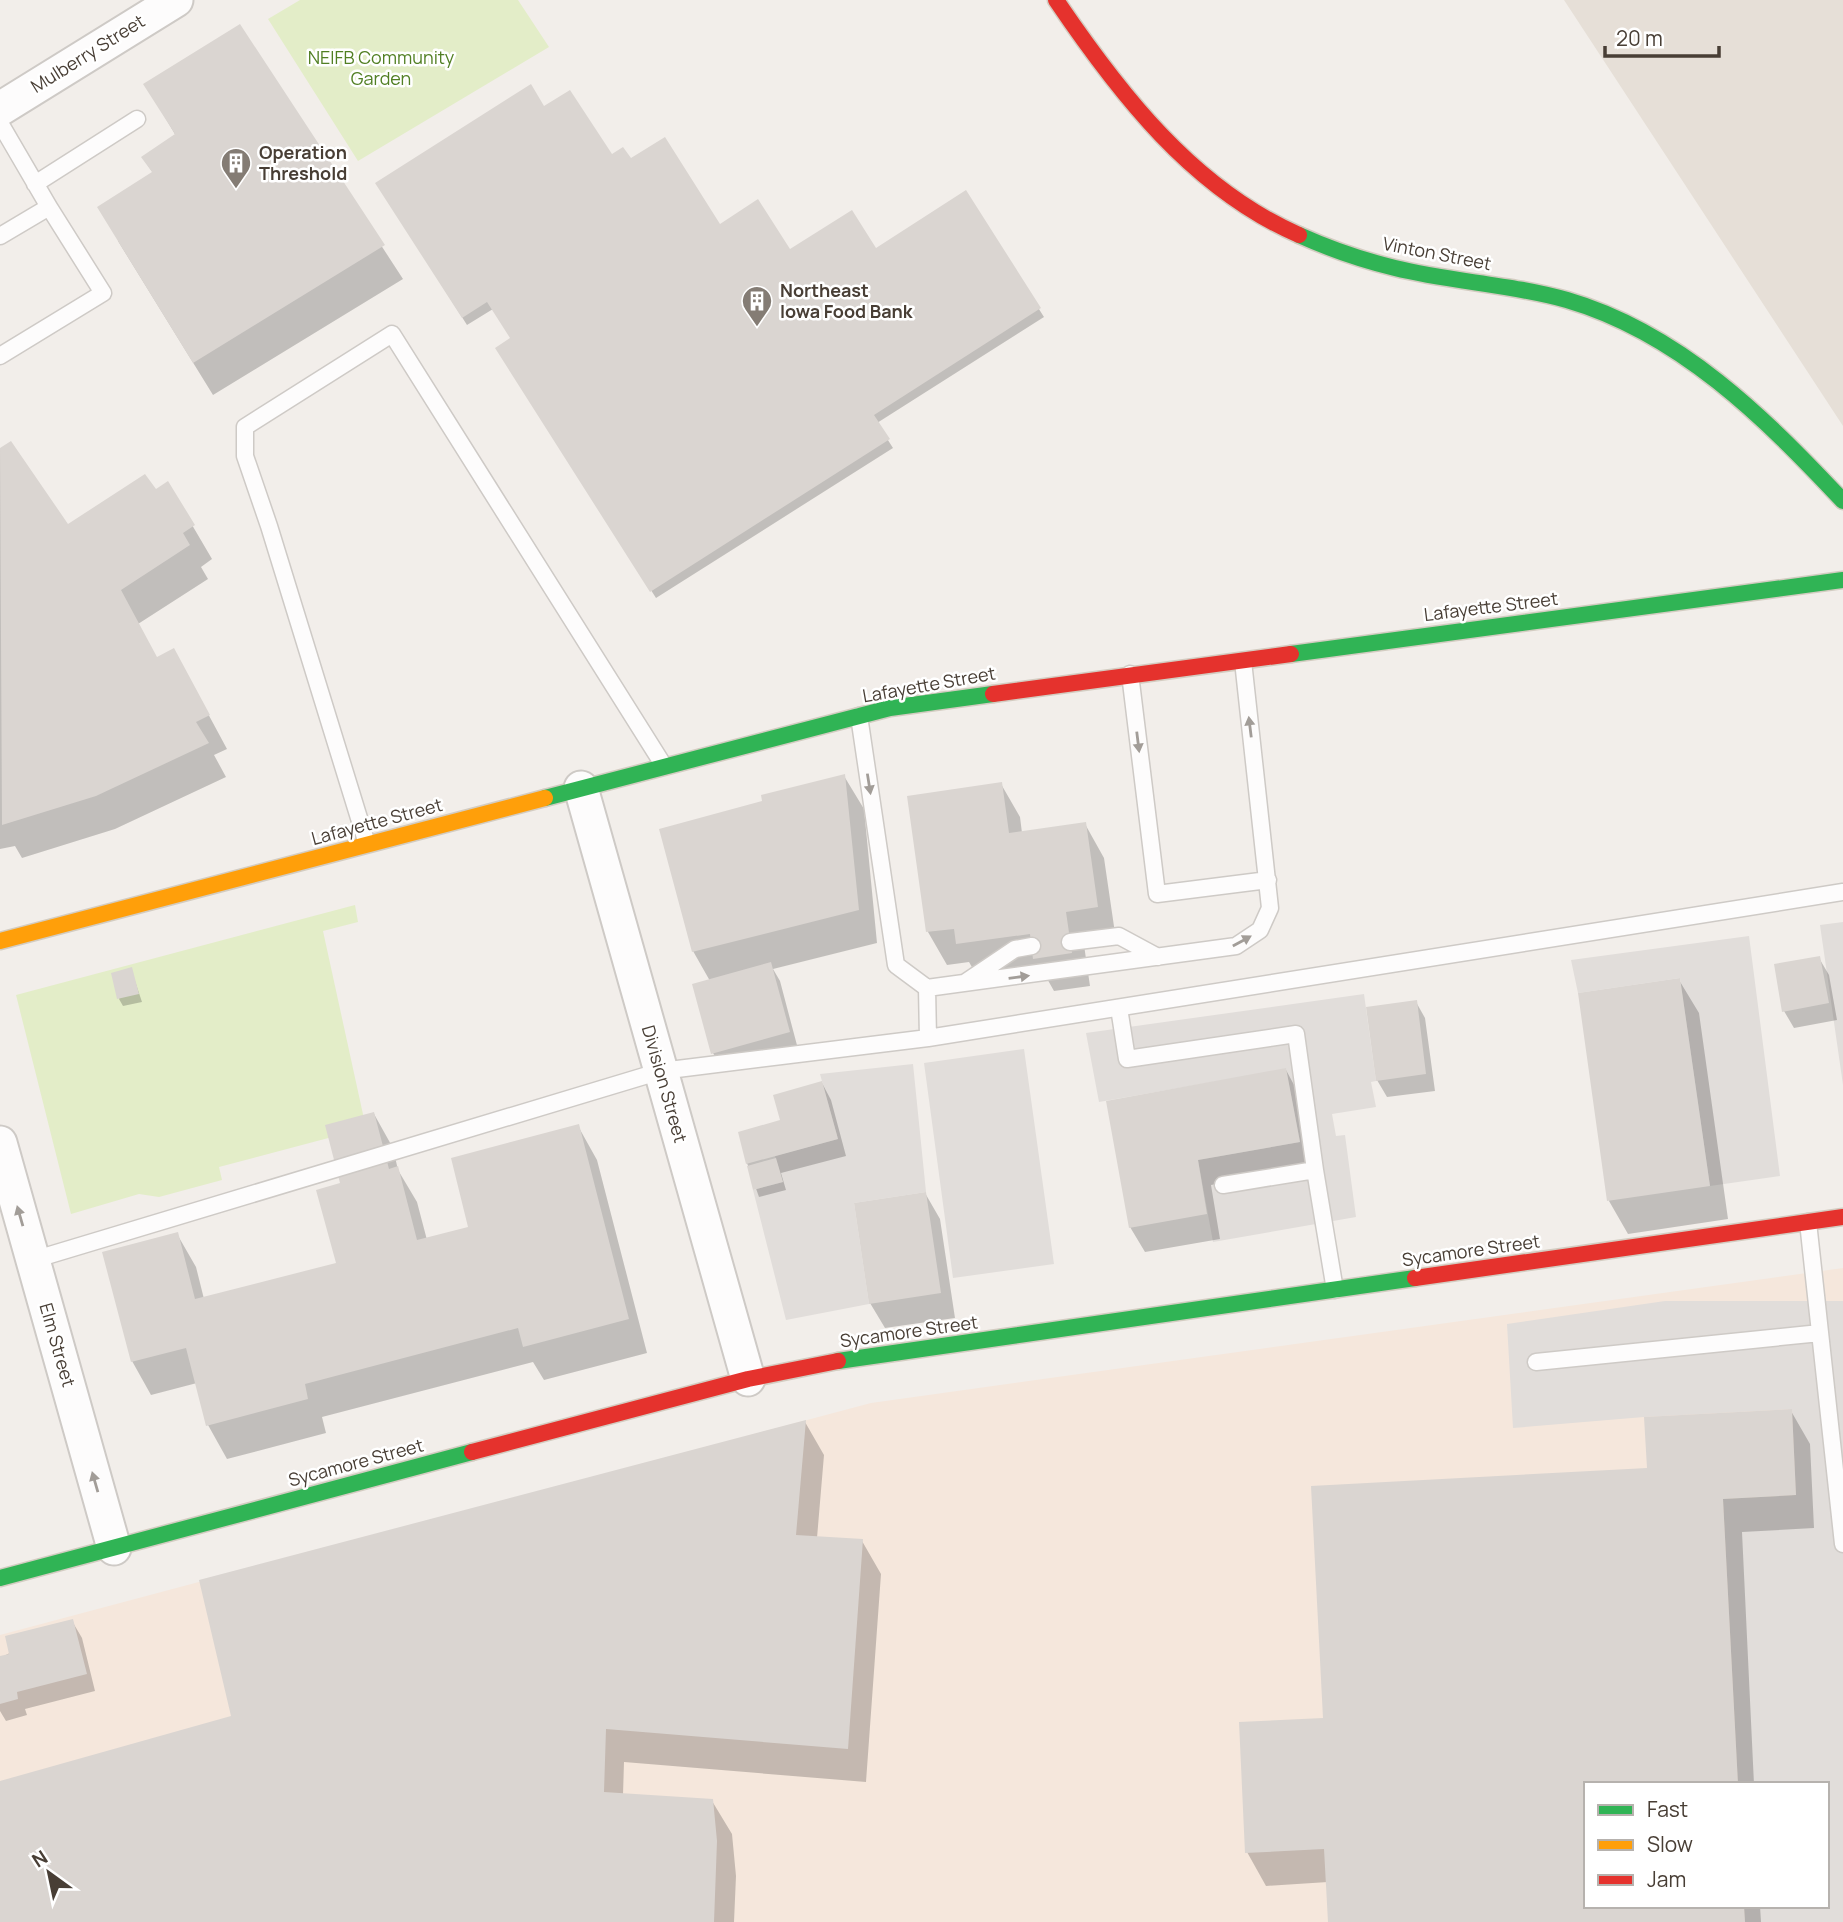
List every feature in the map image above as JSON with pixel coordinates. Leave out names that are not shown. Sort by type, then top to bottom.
[{"type":"street","name":"Mulberry Street","points":[[0,109],[176,0]]},
{"type":"street","name":"Vinton Street","points":[[1056,0],[1094,59],[1147,124],[1192,167],[1240,203],[1292,232],[1343,253],[1393,268],[1519,289],[1617,318],[1673,346],[1720,379],[1760,414],[1843,501]]},
{"type":"street","name":"Lafayette Street","points":[[0,941],[890,708],[1843,580]]},
{"type":"street","name":"Division Street","points":[[581,788],[748,1379]]},
{"type":"street","name":"Elm Street","points":[[0,1143],[114,1548]]},
{"type":"street","name":"Sycamore Street","points":[[0,1578],[748,1379],[855,1358],[1843,1217]]},
{"type":"lane","points":[[35,184],[137,119]]},
{"type":"lane","points":[[0,124],[103,293],[0,356]]},
{"type":"lane","points":[[0,236],[49,207]]},
{"type":"lane","points":[[367,844],[270,526],[244,456],[245,427],[392,334],[664,767]]},
{"type":"lane","points":[[859,716],[896,965],[927,988],[1236,946],[1260,930],[1270,908],[1242,659]]},
{"type":"lane","points":[[1130,674],[1157,894],[1268,880]]},
{"type":"lane","points":[[33,1260],[661,1071],[928,1038],[1843,892]]},
{"type":"lane","points":[[1070,942],[1119,936],[1158,957]]},
{"type":"lane","points":[[961,985],[1015,949],[1032,946]]},
{"type":"lane","points":[[927,988],[928,1038]]},
{"type":"lane","points":[[1119,1008],[1127,1059],[1296,1034],[1335,1290]]},
{"type":"lane","points":[[1223,1185],[1315,1170]]},
{"type":"lane","points":[[1808,1222],[1843,1544]]},
{"type":"lane","points":[[1536,1362],[1820,1333]]},
{"type":"shaded area","points":[[1564,0],[1843,0],[1843,426]]},
{"type":"shaded area","points":[[1843,922],[1843,1085],[1820,925]]},
{"type":"shaded area","points":[[1749,936],[1780,1176],[1710,1186],[1680,978],[1578,993],[1571,960]]},
{"type":"shaded area","points":[[1364,994],[1376,1081],[1371,1082],[1376,1107],[1332,1114],[1336,1136],[1345,1135],[1356,1217],[1213,1242],[1198,1160],[1300,1142],[1286,1069],[1099,1102],[1086,1033]]},
{"type":"shaded area","points":[[1024,1049],[1054,1264],[953,1278],[924,1063]]},
{"type":"shaded area","points":[[913,1064],[926,1192],[854,1203],[869,1304],[786,1320],[753,1190],[783,1182],[775,1156],[838,1139],[820,1074]]},
{"type":"shaded area","points":[[1843,1268],[1843,1922],[0,1922],[0,1635],[871,1403]]},
{"type":"shaded area","points":[[1665,1301],[1843,1301],[1843,1922],[1745,1922],[1744,1908],[1829,1908],[1829,1782],[1738,1782],[1723,1499],[1796,1495],[1792,1409],[1513,1428],[1507,1324]]},
{"type":"green space","name":"NEIFB Community Garden","points":[[300,0],[518,0],[549,47],[358,161],[268,19]]},
{"type":"green space","points":[[355,905],[358,922],[323,931],[366,1128],[219,1167],[222,1180],[159,1197],[139,1194],[71,1214],[16,995]]},
{"type":"building","name":"Operation Threshold","points":[[240,24],[385,245],[193,363],[97,207],[152,172],[141,157],[175,134],[143,84]]},
{"type":"building","name":"Northeast Iowa Food Bank","points":[[531,84],[544,106],[570,90],[612,154],[623,147],[631,158],[665,137],[720,224],[758,199],[790,249],[852,210],[876,248],[966,190],[1041,308],[874,415],[890,439],[650,592],[495,348],[510,338],[487,302],[462,318],[375,183]]},
{"type":"building","points":[[11,441],[68,524],[145,474],[156,489],[168,481],[195,525],[183,533],[190,545],[121,590],[157,657],[174,648],[210,715],[196,722],[209,743],[96,796],[2,825],[0,448]]},
{"type":"building","points":[[845,774],[859,910],[692,952],[659,829],[762,801],[761,795]]},
{"type":"building","points":[[1002,782],[1009,833],[1086,822],[1098,907],[1066,912],[1072,953],[1033,959],[1030,934],[956,944],[954,929],[926,932],[907,796]]},
{"type":"building","points":[[1820,956],[1829,1003],[1782,1012],[1774,964]]},
{"type":"building","points":[[771,962],[790,1032],[711,1054],[692,984]]},
{"type":"building","points":[[132,967],[139,994],[117,999],[111,973]]},
{"type":"building","points":[[1680,978],[1710,1186],[1607,1201],[1578,993]]},
{"type":"building","points":[[1417,1000],[1426,1074],[1376,1081],[1366,1007]]},
{"type":"building","points":[[1286,1068],[1300,1142],[1198,1160],[1207,1214],[1129,1228],[1106,1101]]},
{"type":"building","points":[[822,1081],[838,1139],[746,1164],[738,1132],[780,1120],[773,1095]]},
{"type":"building","points":[[374,1112],[389,1169],[398,1166],[417,1240],[468,1227],[451,1158],[579,1124],[629,1319],[523,1347],[518,1328],[305,1384],[308,1399],[206,1426],[186,1348],[131,1362],[102,1252],[178,1232],[195,1299],[336,1263],[316,1190],[340,1183],[325,1125]]},
{"type":"building","points":[[776,1158],[783,1182],[753,1190],[747,1166]]},
{"type":"building","points":[[926,1192],[941,1293],[869,1304],[854,1203]]},
{"type":"building","points":[[1792,1409],[1796,1495],[1723,1499],[1738,1782],[1584,1782],[1584,1908],[1744,1908],[1745,1922],[1328,1922],[1324,1849],[1245,1853],[1239,1722],[1323,1718],[1311,1486],[1647,1468],[1644,1417]]},
{"type":"building","points":[[806,1420],[796,1535],[863,1539],[848,1749],[606,1729],[604,1792],[713,1799],[717,1841],[714,1922],[0,1922],[0,1781],[231,1716],[199,1580]]},
{"type":"building","points":[[73,1619],[87,1674],[17,1692],[18,1699],[0,1704],[0,1656],[9,1654],[5,1636]]},
{"type":"traffic: fast","points":[[1299,235],[1383,265],[1567,300],[1608,315],[1647,334],[1683,356],[1751,410],[1843,501]]},
{"type":"traffic: fast","points":[[1291,654],[1843,580]]},
{"type":"traffic: fast","points":[[545,798],[890,708],[993,694]]},
{"type":"traffic: fast","points":[[838,1361],[1415,1278]]},
{"type":"traffic: fast","points":[[0,1578],[472,1452]]},
{"type":"traffic: slow","points":[[0,941],[545,798]]},
{"type":"traffic: jam","points":[[1056,0],[1133,103],[1192,165],[1261,216],[1299,235]]},
{"type":"traffic: jam","points":[[993,694],[1291,654]]},
{"type":"traffic: jam","points":[[1415,1278],[1843,1217]]},
{"type":"traffic: jam","points":[[472,1452],[748,1379],[838,1361]]},
{"type":"place","name":"Operation Threshold","points":[[236,190]]},
{"type":"place","name":"Northeast Iowa Food Bank","points":[[757,328]]}]
